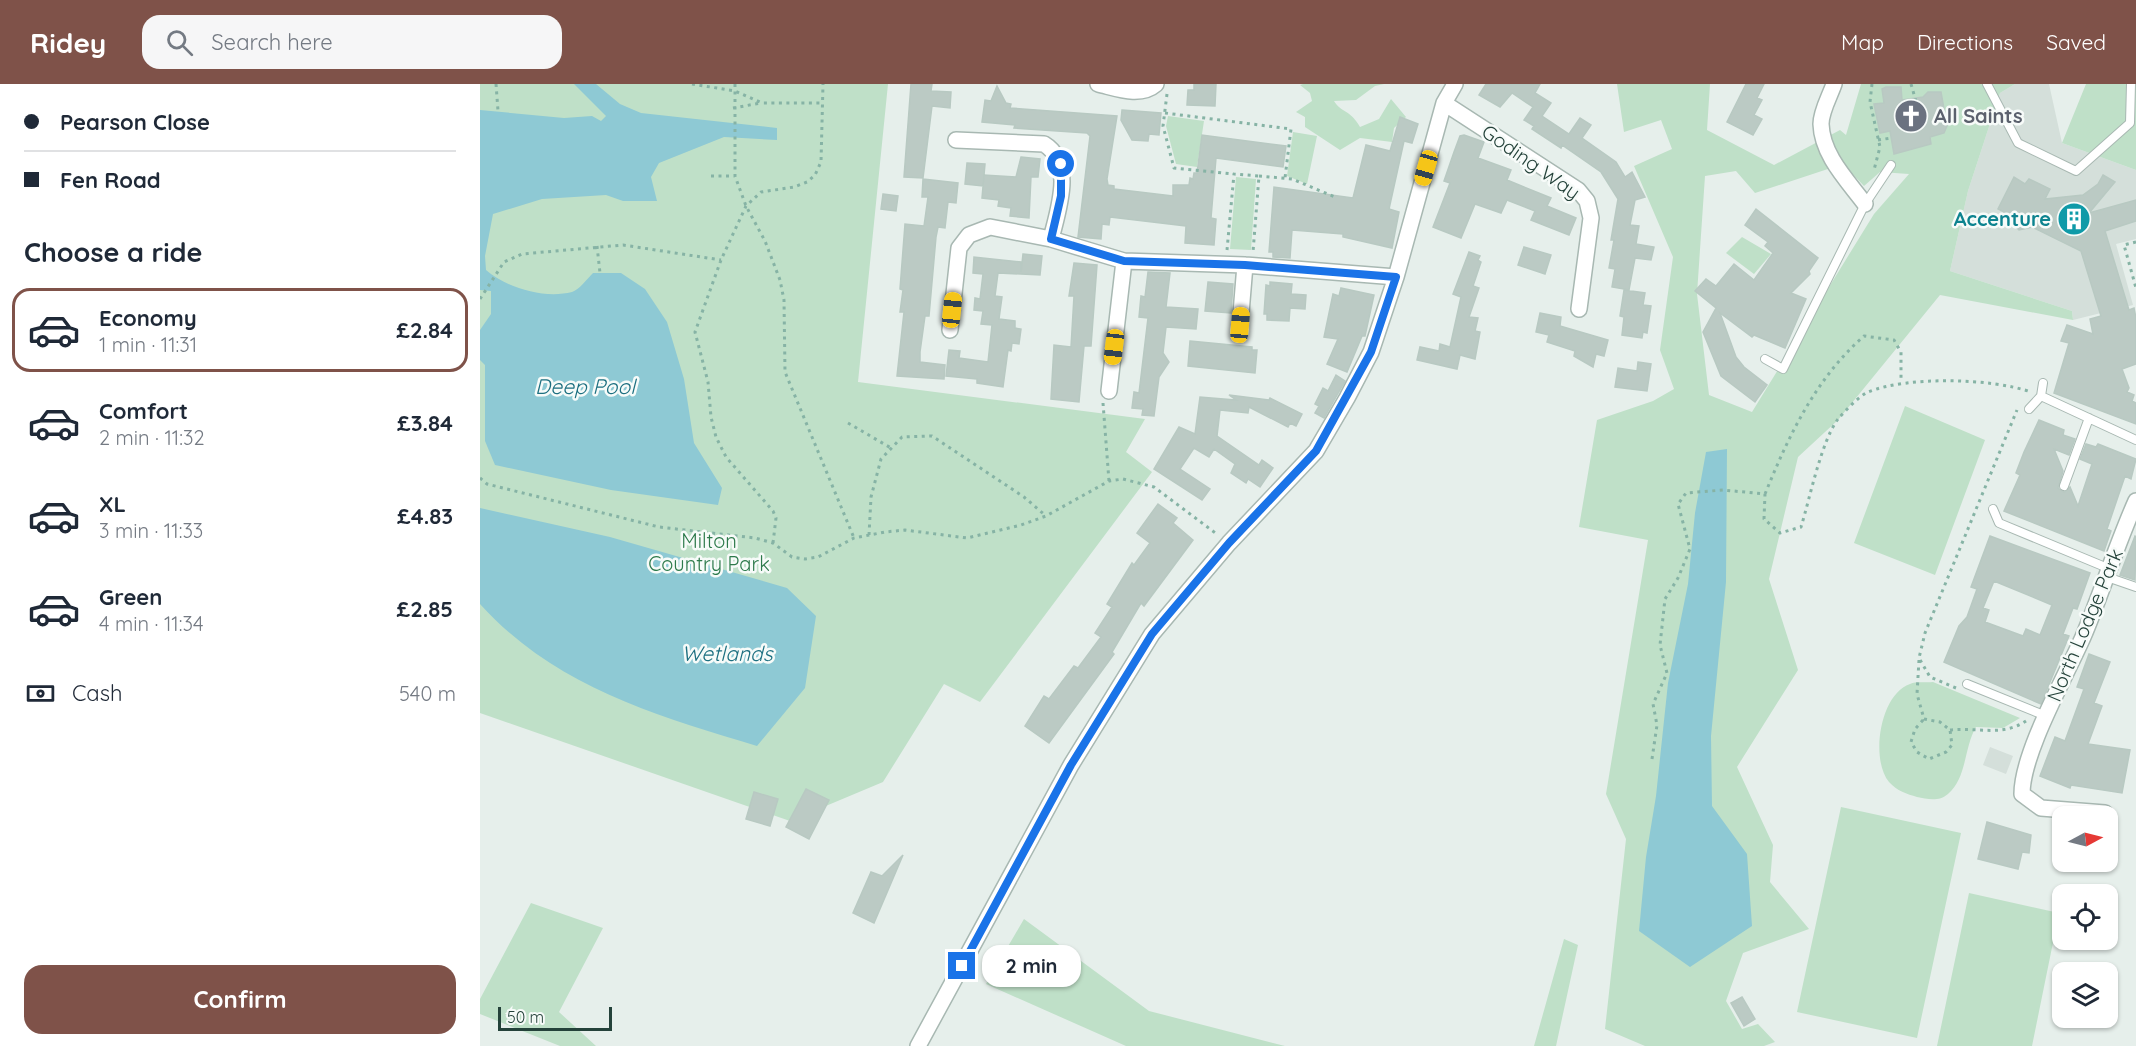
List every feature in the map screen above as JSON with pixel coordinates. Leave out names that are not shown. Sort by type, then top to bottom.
[{"type":"street","points":[[1098,84],[1135,92],[1162,87]]},
{"type":"street","points":[[918,1046],[1094,726],[1152,634],[1229,543],[1316,451],[1371,352],[1396,277],[1444,103],[1455,84]]},
{"type":"street","points":[[1834,84],[1821,122],[1825,146],[1833,161],[1865,204]]},
{"type":"street","name":"Goding Way","points":[[1444,103],[1578,190],[1587,201],[1591,218],[1579,309]]},
{"type":"street","points":[[956,140],[1044,144],[1055,151],[1061,164],[1061,196],[1051,239]]},
{"type":"street","points":[[950,330],[958,248],[969,235],[990,227],[1051,239],[1124,261],[1249,265],[1396,277]]},
{"type":"street","points":[[1109,391],[1124,261]]},
{"type":"street","points":[[1240,325],[1249,265]]},
{"type":"street","name":"North Lodge Park","points":[[2052,808],[2041,807],[2022,794],[2022,779],[2046,716],[2108,573],[2131,527],[2136,501]]},
{"type":"lane","points":[[1987,84],[2018,143],[2076,171],[2130,123],[2131,84]]},
{"type":"lane","points":[[1765,359],[1783,369],[1865,204],[1891,165]]},
{"type":"lane","points":[[2029,409],[2041,396],[2043,383]]},
{"type":"lane","points":[[2041,396],[2136,440]]},
{"type":"lane","points":[[2064,486],[2089,418]]},
{"type":"lane","points":[[1993,509],[1999,523],[2136,586]]},
{"type":"lane","name":"North Lodge Park","points":[[1965,688],[2046,716]]},
{"type":"path","points":[[496,84],[498,111]]},
{"type":"path","points":[[692,84],[735,91],[762,103]]},
{"type":"path","points":[[735,84],[733,108],[735,176],[746,206],[765,241],[780,280],[784,300],[785,372],[854,538]]},
{"type":"path","points":[[773,543],[776,518],[774,511],[726,457],[716,437],[711,417],[708,382],[697,342],[696,324],[721,260],[746,206],[761,192],[794,187],[815,175],[820,162],[823,84]]},
{"type":"path","points":[[1872,84],[1870,102],[1880,147],[1874,170]]},
{"type":"path","points":[[1911,84],[1917,105]]},
{"type":"path","points":[[1162,87],[1165,113],[1163,126],[1174,168],[1285,178],[1335,197]]},
{"type":"path","points":[[733,108],[762,103],[822,103]]},
{"type":"path","points":[[1165,113],[1291,129],[1285,178]]},
{"type":"path","points":[[1878,140],[1891,138]]},
{"type":"path","points":[[1225,264],[1234,174]]},
{"type":"path","points":[[711,176],[735,176]]},
{"type":"path","points":[[1249,265],[1259,177]]},
{"type":"path","points":[[2136,242],[2124,245],[2136,288]]},
{"type":"path","points":[[480,299],[494,275],[513,256],[623,245],[721,260]]},
{"type":"path","points":[[597,246],[600,273]]},
{"type":"path","points":[[1901,382],[1901,352],[1894,340],[1864,336],[1842,356],[1790,434],[1765,494],[1764,519],[1780,533],[1801,527],[1828,439],[1838,420],[1866,392],[1901,382],[1951,381],[2025,390],[2041,396]]},
{"type":"path","points":[[1924,718],[1917,694],[1919,658],[1925,633],[1976,514],[2025,390]]},
{"type":"path","points":[[1109,391],[1104,395],[1101,410],[1109,481]]},
{"type":"path","points":[[848,423],[891,448]]},
{"type":"path","points":[[869,535],[874,488],[881,459],[902,437],[932,436],[1024,497],[1046,516]]},
{"type":"path","points":[[480,478],[487,484],[659,527],[755,538],[773,543],[792,557],[806,560],[818,557],[854,538],[869,535],[906,530],[967,538],[1046,516],[1109,481],[1123,479],[1154,487],[1229,543]]},
{"type":"path","points":[[1652,759],[1658,725],[1653,704],[1667,673],[1660,645],[1665,599],[1678,579],[1690,549],[1685,522],[1678,504],[1686,494],[1697,492],[1723,490],[1765,494]]},
{"type":"path","points":[[1919,658],[1930,677],[1965,688]]},
{"type":"path","points":[[1950,730],[1971,728],[2005,732],[2030,719],[2019,714]]},
{"type":"path","points":[[1924,718],[1940,722],[1950,730],[1952,745],[1946,752],[1929,759],[1917,752],[1911,742],[1915,729],[1924,718]]},
{"type":"shaded area","points":[[2015,84],[2049,84],[2062,143],[2136,170],[2136,239],[2116,244],[2133,305],[2073,320],[2072,311],[1950,271],[1968,191],[2000,93]]},
{"type":"shaded area","points":[[1990,747],[2013,756],[2006,774],[1983,765]]},
{"type":"green space","name":"Milton Country Park","points":[[480,84],[888,84],[858,382],[1145,419],[1126,452],[1152,472],[980,702],[944,684],[883,782],[790,821],[480,713]]},
{"type":"green space","points":[[1384,84],[1375,86],[1356,100],[1334,101],[1353,117],[1360,127],[1379,119],[1391,99],[1406,117],[1394,128],[1392,142],[1360,138],[1340,150],[1305,127],[1305,117],[1296,112],[1312,101],[1310,93],[1300,85]]},
{"type":"green space","points":[[1617,84],[1710,84],[1707,130],[1774,165],[1840,130],[1846,135],[1861,84],[2015,84],[2000,93],[1968,191],[1950,271],[2072,311],[2073,320],[1940,295],[1838,420],[1798,457],[1769,579],[1798,670],[1737,767],[1773,845],[1770,882],[1809,929],[1743,953],[1726,1001],[1742,1029],[1758,1024],[1775,1042],[1764,1046],[1645,1046],[1605,1029],[1626,839],[1606,794],[1648,540],[1579,527],[1597,420],[1653,401],[1674,389],[1660,350],[1673,257],[1634,166],[1672,149],[1661,120],[1624,132]],"holes":[[[1843,164],[1864,186],[1880,172],[1909,174],[1874,214],[1752,412],[1709,395],[1697,294],[1705,176],[1736,171],[1755,193]]]},
{"type":"green space","points":[[2086,84],[2136,84],[2136,170],[2062,143]]},
{"type":"green space","points":[[1168,116],[1204,121],[1197,167],[1176,164],[1166,126]]},
{"type":"green space","points":[[1293,132],[1317,136],[1307,184],[1287,176]]},
{"type":"green space","points":[[1236,177],[1256,179],[1251,250],[1230,249]]},
{"type":"green space","points":[[1742,237],[1771,254],[1754,274],[1726,253]]},
{"type":"green space","points":[[1905,406],[1985,440],[1935,575],[1854,543]]},
{"type":"green space","points":[[1933,682],[2020,718],[2003,728],[1976,727],[1959,780],[1944,797],[1933,799],[1906,793],[1889,782],[1883,772],[1879,744],[1885,713],[1891,700],[1900,690],[1912,683]]},
{"type":"green space","points":[[1841,807],[1961,833],[1917,1038],[1797,1012]]},
{"type":"green space","points":[[1969,893],[2052,911],[2052,947],[2032,1046],[1937,1046]]},
{"type":"green space","points":[[531,903],[603,928],[559,1012],[596,1046],[560,1046],[480,1014],[480,999]]},
{"type":"green space","points":[[1024,919],[1149,1011],[1285,1046],[1126,1046],[986,984]]},
{"type":"green space","points":[[1564,939],[1578,945],[1556,1046],[1534,1046]]},
{"type":"water","name":"Deep Pool","points":[[574,84],[596,84],[620,104],[641,113],[777,128],[777,140],[724,137],[659,163],[651,177],[657,201],[623,201],[606,195],[542,199],[493,214],[485,256],[486,270],[515,287],[538,293],[561,294],[575,291],[593,273],[621,273],[645,289],[667,322],[684,379],[694,443],[722,488],[718,505],[611,490],[495,465],[485,441],[485,365],[480,360],[480,330],[491,314],[491,291],[480,290],[480,110],[564,118],[592,116],[601,121],[606,116]]},
{"type":"water","points":[[1727,449],[1726,582],[1711,736],[1712,806],[1747,854],[1752,926],[1690,967],[1639,931],[1668,683],[1688,584],[1695,513],[1706,452]]},
{"type":"water","name":"Wetlands","points":[[480,508],[610,537],[787,588],[816,616],[805,688],[757,746],[644,709],[573,677],[540,656],[509,632],[480,604]]},
{"type":"building","points":[[911,84],[932,84],[931,91],[951,92],[950,108],[932,106],[923,178],[904,177]]},
{"type":"building","points":[[1194,84],[1216,84],[1215,106],[1187,105],[1188,90],[1194,90]]},
{"type":"building","points":[[1486,84],[1540,84],[1535,93],[1551,103],[1542,116],[1569,134],[1580,118],[1591,125],[1582,138],[1616,162],[1625,177],[1632,172],[1645,197],[1635,200],[1630,225],[1639,226],[1636,244],[1654,247],[1651,260],[1635,258],[1629,290],[1612,287],[1615,269],[1609,268],[1618,199],[1601,172],[1562,145],[1561,148],[1532,129],[1534,126],[1524,120],[1533,107],[1512,93],[1500,107],[1479,95]]},
{"type":"building","points":[[1746,84],[1764,84],[1757,98],[1762,100],[1754,115],[1762,119],[1753,135],[1727,122]]},
{"type":"building","points":[[997,86],[1006,103],[1011,104],[1010,108],[1117,116],[1107,179],[1108,185],[1114,186],[1114,189],[1173,196],[1173,185],[1189,185],[1190,178],[1193,179],[1194,173],[1197,173],[1202,135],[1286,146],[1283,167],[1216,158],[1211,218],[1216,219],[1214,245],[1185,243],[1186,226],[1110,217],[1109,225],[1102,224],[1101,239],[1078,237],[1090,136],[1087,133],[1014,128],[1015,125],[982,122],[985,100],[991,101]]},
{"type":"building","name":"All Saints","points":[[1901,87],[1902,100],[1923,97],[1928,92],[1941,92],[1947,126],[1944,133],[1930,137],[1931,144],[1894,154],[1890,131],[1880,133],[1874,104],[1884,103],[1882,89]]},
{"type":"building","points":[[1122,110],[1161,113],[1159,135],[1149,134],[1148,141],[1132,140],[1121,120]]},
{"type":"building","points":[[1400,117],[1418,124],[1412,143],[1404,141],[1389,209],[1399,212],[1392,248],[1343,237],[1343,234],[1292,230],[1290,258],[1273,257],[1273,252],[1269,252],[1274,187],[1353,198],[1366,145],[1390,151]]},
{"type":"building","points":[[1464,135],[1484,142],[1478,158],[1511,170],[1507,180],[1551,198],[1547,206],[1576,218],[1569,235],[1531,220],[1535,211],[1507,200],[1501,213],[1475,204],[1461,238],[1433,227],[1450,183],[1444,181],[1460,136]]},
{"type":"building","points":[[1021,157],[1040,159],[1038,177],[1031,177],[1029,218],[1010,216],[1011,208],[998,206],[999,200],[982,198],[984,175],[1016,177]]},
{"type":"building","points":[[967,163],[985,164],[983,186],[965,184]]},
{"type":"building","points":[[2103,175],[2115,182],[2089,213],[2136,200],[2136,221],[2105,231],[2129,310],[2134,308],[2136,318],[2136,364],[2122,369],[2129,388],[2127,392],[2134,395],[2132,401],[2136,403],[2136,424],[2054,393],[2069,343],[2061,341],[2067,325],[2093,334],[2090,319],[2101,316],[2081,251],[2032,227],[2019,230],[2011,222],[2012,216],[1998,209],[2014,177],[2025,184],[2029,179],[2050,189],[2045,199],[2083,195],[2098,184]]},
{"type":"building","points":[[923,179],[958,183],[956,203],[948,202],[945,228],[938,227],[929,316],[925,316],[920,352],[920,362],[945,365],[944,379],[897,376],[904,312],[900,312],[903,290],[900,289],[905,224],[924,226],[928,197],[922,197]]},
{"type":"building","points":[[883,194],[898,196],[896,211],[881,209]]},
{"type":"building","points":[[1756,209],[1818,258],[1809,271],[1810,274],[1791,293],[1806,299],[1785,348],[1754,335],[1752,337],[1720,313],[1736,357],[1744,367],[1767,385],[1755,402],[1721,376],[1703,332],[1716,308],[1695,291],[1706,279],[1716,286],[1734,264],[1754,280],[1773,253],[1765,246],[1768,242],[1745,225]]},
{"type":"building","points":[[1524,247],[1551,255],[1545,274],[1518,265]]},
{"type":"building","points":[[1469,252],[1480,256],[1478,260],[1481,262],[1473,286],[1479,288],[1469,317],[1478,318],[1475,331],[1480,332],[1475,359],[1460,355],[1457,369],[1417,360],[1420,347],[1439,351],[1440,344],[1450,347],[1461,297],[1453,294]]},
{"type":"building","points":[[1023,254],[1042,256],[1040,275],[998,273],[995,296],[1002,297],[999,319],[1015,321],[1015,328],[1021,329],[1019,344],[1012,343],[1011,351],[1008,350],[1003,387],[977,383],[977,379],[946,376],[949,350],[960,351],[959,358],[988,362],[992,325],[981,324],[983,311],[974,310],[975,298],[980,299],[983,274],[973,273],[974,257],[1021,262],[1021,272]]},
{"type":"building","points":[[1074,263],[1097,265],[1091,346],[1084,346],[1079,402],[1051,399],[1054,345],[1071,347],[1074,296],[1069,296]]},
{"type":"building","points":[[1148,272],[1170,273],[1166,307],[1198,309],[1196,329],[1166,327],[1163,353],[1169,362],[1159,377],[1154,416],[1142,415],[1143,409],[1132,408],[1134,392],[1139,393],[1148,318],[1139,317],[1141,296],[1145,297]]},
{"type":"building","points":[[1208,282],[1233,284],[1231,313],[1205,311]]},
{"type":"building","points":[[1270,282],[1292,284],[1291,294],[1306,295],[1305,309],[1290,308],[1289,321],[1267,320],[1267,314],[1264,314],[1266,285],[1270,286]]},
{"type":"building","points":[[1341,288],[1374,295],[1365,336],[1362,336],[1347,372],[1327,364],[1338,339],[1324,337],[1333,294],[1339,296]]},
{"type":"building","points":[[1624,290],[1645,293],[1643,305],[1651,306],[1647,333],[1643,332],[1642,338],[1622,335],[1624,317],[1620,316]]},
{"type":"building","points":[[1540,313],[1561,317],[1560,326],[1608,340],[1604,356],[1596,354],[1593,367],[1574,356],[1575,351],[1547,342],[1549,335],[1536,332]]},
{"type":"building","points":[[1190,341],[1252,347],[1252,350],[1257,350],[1255,373],[1188,366]]},
{"type":"building","points":[[1638,362],[1651,364],[1647,391],[1615,387],[1618,368],[1637,371]]},
{"type":"building","points":[[1336,375],[1345,381],[1324,418],[1315,413],[1319,406],[1315,404],[1323,388],[1328,391]]},
{"type":"building","points":[[1229,395],[1269,400],[1270,398],[1302,414],[1296,426],[1290,423],[1288,427],[1249,407],[1248,413],[1220,410],[1217,436],[1259,465],[1262,460],[1273,468],[1260,487],[1248,479],[1246,483],[1231,473],[1235,464],[1214,449],[1209,457],[1194,448],[1180,469],[1210,489],[1202,500],[1154,469],[1179,427],[1195,434],[1200,397],[1236,400]]},
{"type":"building","points":[[2039,420],[2064,430],[2063,435],[2075,439],[2069,455],[2054,449],[2063,471],[2058,488],[2064,492],[2070,487],[2078,506],[2092,464],[2080,459],[2086,444],[2096,447],[2098,444],[2136,459],[2131,479],[2125,476],[2107,529],[2111,531],[2104,551],[2004,511],[2020,475],[2016,473],[2024,452]]},
{"type":"building","points":[[1158,504],[1177,518],[1173,523],[1193,540],[1144,606],[1141,603],[1112,652],[1114,654],[1049,743],[1025,726],[1044,696],[1049,699],[1074,666],[1078,668],[1101,637],[1095,633],[1112,607],[1107,604],[1132,563],[1134,565],[1150,543],[1137,533]]},
{"type":"building","points":[[1990,536],[2090,573],[2077,609],[2073,608],[2063,634],[2069,636],[2041,704],[1944,662],[1959,626],[1967,617],[1977,589],[1971,587]],"holes":[[[1994,581],[2052,605],[2040,635],[2026,629],[2023,636],[1985,622],[1989,610],[1983,608]]]},
{"type":"building","points":[[2136,537],[2135,580],[2120,575]]},
{"type":"building","points":[[2089,654],[2110,662],[2094,703],[2102,706],[2088,744],[2130,750],[2122,793],[2071,785],[2070,788],[2040,776],[2055,737],[2065,741],[2084,689],[2077,687]]},
{"type":"building","points":[[806,789],[829,800],[809,839],[786,827]]},
{"type":"building","points":[[754,792],[778,799],[770,826],[746,819]]},
{"type":"building","points":[[1987,822],[2031,835],[2029,853],[2022,852],[2018,869],[1978,859]]},
{"type":"building","points":[[903,855],[874,923],[853,913],[871,872],[882,876]]},
{"type":"building","points":[[1742,997],[1755,1019],[1744,1026],[1731,1003]]},
{"type":"place","name":"All Saints","points":[[1911,116]]},
{"type":"place","name":"Accenture","points":[[2074,219]]},
{"type":"route","points":[[962,966],[1071,765],[1152,634],[1229,543],[1316,451],[1371,352],[1396,277],[1245,265],[1124,261],[1051,239],[1061,196],[1061,164]]}]
